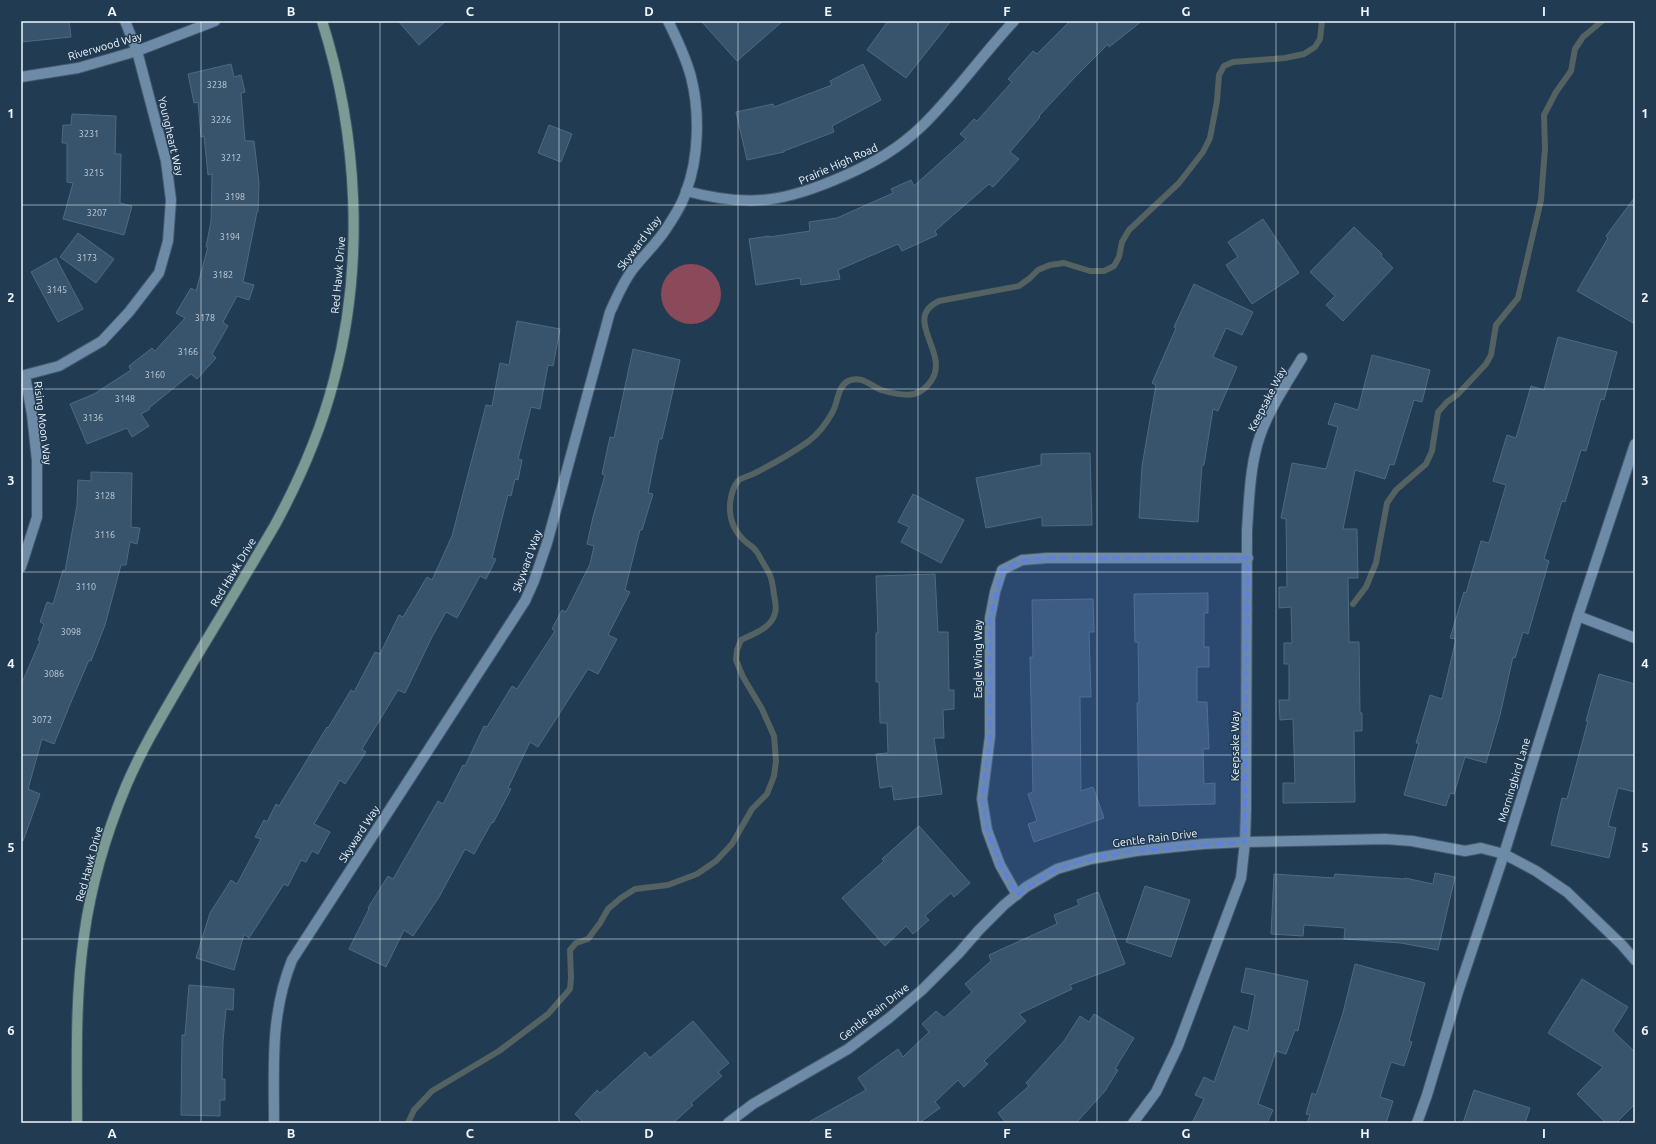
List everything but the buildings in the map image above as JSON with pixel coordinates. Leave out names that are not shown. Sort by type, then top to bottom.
[{"type":"street","name":"Youngheart Way","points":[[23,376],[59,366],[102,341],[129,312],[159,274],[168,241],[171,200],[166,161],[137,50],[125,21]]},
{"type":"street","name":"Riverwood Way","points":[[21,77],[78,68],[137,50],[215,21]]},
{"type":"street","name":"Red Hawk Drive","points":[[77,1123],[77,1003],[79,973],[91,899],[112,822],[126,785],[148,740],[275,525],[294,490],[323,417],[335,379],[349,300],[353,261],[354,190],[343,110],[322,21]]},
{"type":"street","name":"Skyward Way","points":[[274,1123],[275,1024],[282,989],[292,960],[525,601],[534,582],[547,543],[610,312],[624,282],[665,230],[677,212],[686,191],[693,168],[695,150],[697,124],[696,98],[691,76],[682,51],[668,21]]},
{"type":"street","name":"Prairie High Road","points":[[686,191],[713,198],[734,201],[776,199],[798,194],[818,187],[867,166],[889,154],[905,142],[922,126],[1014,21]]},
{"type":"street","name":"Keepsake Way","points":[[1133,1123],[1156,1092],[1178,1046],[1241,878],[1245,842],[1247,530],[1250,486],[1255,454],[1263,428],[1302,358]]},
{"type":"street","name":"Rising Moon Way","points":[[21,567],[37,517],[37,461],[32,414],[23,376]]},
{"type":"street","name":"Morningbird Lane","points":[[1417,1123],[1428,1095],[1458,992],[1504,854],[1578,616],[1635,444]]},
{"type":"street","name":"Eagle Wing Way","points":[[1017,895],[1000,865],[987,830],[982,799],[990,736],[990,618],[995,592],[1002,570],[1022,560],[1047,558],[1248,558]]},
{"type":"street","points":[[1578,616],[1635,638]]},
{"type":"street","name":"Gentle Rain Drive","points":[[728,1123],[753,1104],[848,1049],[889,1018],[922,990],[960,953],[989,920],[1026,887],[1058,869],[1091,859],[1136,851],[1203,844],[1245,842],[1385,839],[1412,841],[1465,851],[1481,848],[1504,854],[1536,871],[1567,892],[1622,945],[1635,960]]},
{"type":"highlighted area","points":[[1047,558],[1248,558],[1245,842],[1136,851],[1091,859],[1057,869],[1017,895],[1000,865],[987,830],[982,799],[990,736],[990,618],[1002,570],[1022,560]]},
{"type":"shaded area","points":[[691,264],[707,269],[712,273],[716,278],[721,294],[716,310],[712,315],[707,319],[691,324],[675,319],[670,315],[666,310],[661,294],[666,278],[670,273],[675,269]]},
{"type":"waterway","points":[[408,1123],[414,1110],[432,1091],[499,1051],[548,1014],[570,989],[570,950],[576,943],[588,939],[608,909],[635,889],[668,885],[697,874],[716,861],[732,844],[752,809],[767,794],[774,776],[776,761],[774,736],[762,709],[743,677],[736,660],[737,650],[741,640],[756,633],[770,623],[775,613],[776,604],[771,577],[757,552],[742,539],[733,525],[730,515],[730,500],[738,481],[776,462],[813,438],[830,417],[840,391],[844,384],[848,381],[857,379],[865,381],[881,390],[910,395],[919,392],[926,387],[931,381],[936,370],[935,359],[925,327],[925,317],[929,308],[939,301],[1019,286],[1038,270],[1050,265],[1064,263],[1090,271],[1104,271],[1114,266],[1119,257],[1122,242],[1129,230],[1179,183],[1203,152],[1210,138],[1217,101],[1219,75],[1224,66],[1233,62],[1285,58],[1304,54],[1315,47],[1320,39],[1322,21]]},
{"type":"waterway","points":[[1353,604],[1366,587],[1376,563],[1387,503],[1396,490],[1426,464],[1432,451],[1438,412],[1447,402],[1458,394],[1486,364],[1491,355],[1496,325],[1518,298],[1541,200],[1545,148],[1544,115],[1556,92],[1571,71],[1575,49],[1583,37],[1602,21]]}]
